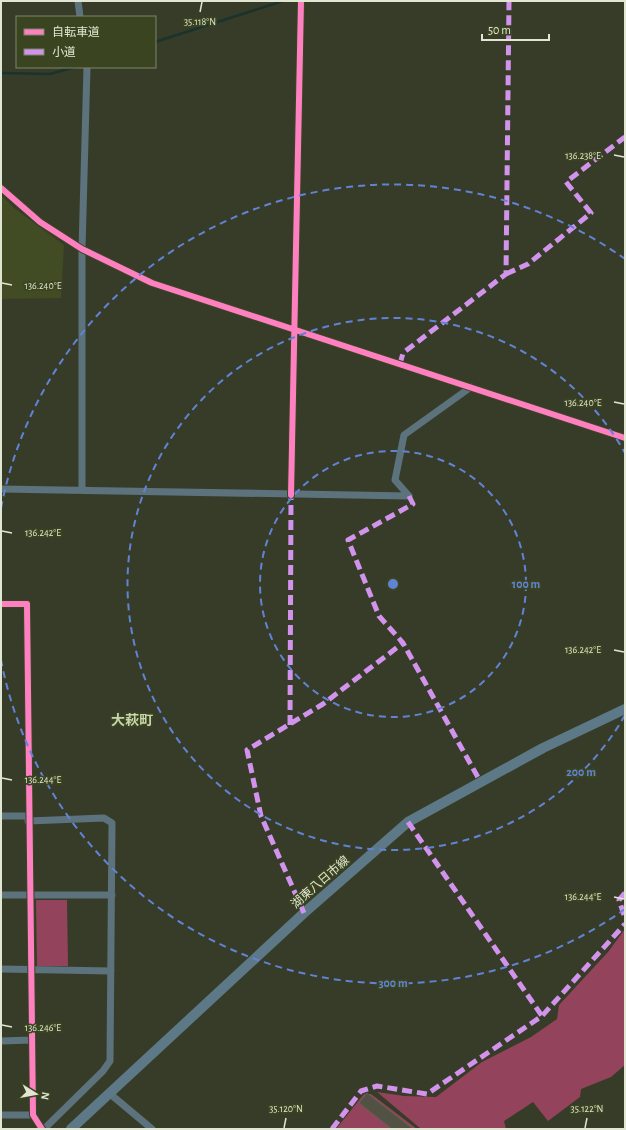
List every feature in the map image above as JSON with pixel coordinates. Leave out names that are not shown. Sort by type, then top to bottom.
[{"type":"main road","name":"湖東八日市線","points":[[71,1129],[304,913],[408,822],[543,748],[625,709]]},
{"type":"street","points":[[78,1],[80,16]]},
{"type":"street","points":[[291,495],[293,330],[301,1]]},
{"type":"street","points":[[82,490],[82,249],[86,68]]},
{"type":"street","points":[[1,188],[40,222],[82,249],[152,283],[625,438]]},
{"type":"street","points":[[1,490],[409,496],[394,480],[404,435],[471,387]]},
{"type":"street","points":[[1,604],[27,604],[28,818],[32,970],[33,1115],[43,1129],[103,1071],[110,1061],[112,823],[104,818],[28,818],[1,816]]},
{"type":"street","points":[[1,895],[112,895]]},
{"type":"street","points":[[1,969],[111,971]]},
{"type":"street","points":[[1,1040],[32,1040]]},
{"type":"street","points":[[109,1093],[152,1129]]},
{"type":"street","points":[[1,1115],[33,1115]]},
{"type":"shaded area","points":[[1,195],[14,208],[64,245],[61,298],[1,299]]},
{"type":"shaded area","points":[[36,900],[67,900],[68,966],[37,966]]},
{"type":"shaded area","points":[[625,929],[625,1065],[611,1077],[581,1089],[580,1097],[548,1121],[533,1102],[504,1121],[506,1129],[421,1129],[377,1092],[404,1096],[436,1097],[482,1062],[531,1037],[557,1019],[559,1005],[608,952]]},
{"type":"shaded area","points":[[364,1094],[371,1094],[417,1129],[336,1129]]},
{"type":"building","points":[[367,1093],[413,1129],[392,1129],[359,1103]]},
{"type":"waterway","points":[[156,42],[283,1]]},
{"type":"waterway","points":[[1,73],[50,74],[71,68]]},
{"type":"marked path","points":[[400,364],[403,353],[506,274],[509,1]]},
{"type":"marked path","points":[[506,274],[528,264],[591,213],[566,182],[625,137]]},
{"type":"marked path","points":[[290,725],[291,495]]},
{"type":"marked path","points":[[409,496],[413,504],[348,540],[379,616],[403,643],[480,781]]},
{"type":"marked path","points":[[304,913],[261,816],[247,750],[323,704],[403,643]]},
{"type":"marked path","points":[[408,822],[542,1016]]},
{"type":"marked path","points":[[625,893],[619,900],[625,918]]},
{"type":"marked path","points":[[332,1129],[361,1091],[377,1086],[427,1094],[542,1016],[625,924]]},
{"type":"cycle path","points":[[291,495],[301,1]]},
{"type":"cycle path","points":[[1,188],[40,222],[82,249],[152,283],[625,438]]},
{"type":"cycle path","points":[[1,604],[27,604],[33,1115],[42,1129]]},
{"type":"district","name":"大萩町","points":[[132,721]]}]
